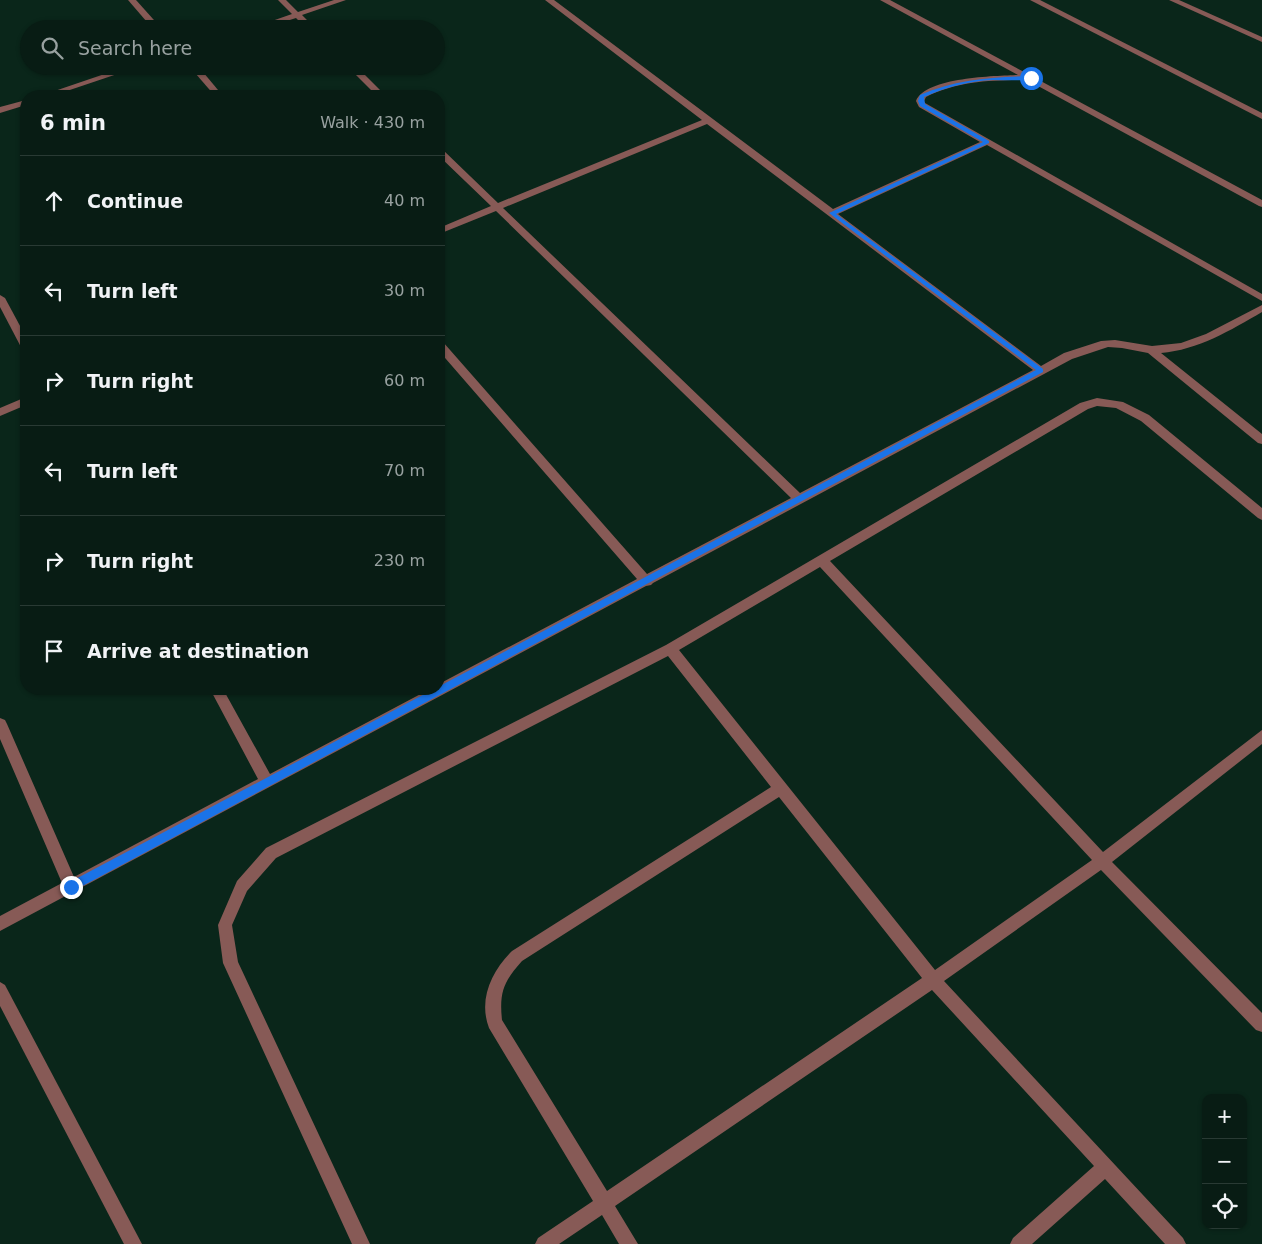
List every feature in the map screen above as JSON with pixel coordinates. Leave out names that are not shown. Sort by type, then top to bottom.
[{"type":"street","points":[[132,0],[150,20]]},
{"type":"street","points":[[282,0],[303,20]]},
{"type":"street","points":[[279,20],[342,0]]},
{"type":"street","points":[[549,0],[1041,371]]},
{"type":"street","points":[[884,0],[1262,204]]},
{"type":"street","points":[[1034,0],[1262,116]]},
{"type":"street","points":[[1173,0],[1262,40]]},
{"type":"street","points":[[63,90],[109,75]]},
{"type":"street","points":[[201,75],[214,90]]},
{"type":"street","points":[[360,75],[376,90]]},
{"type":"street","points":[[1031,78],[991,78],[942,87],[922,96],[920,101],[922,105],[1262,298]]},
{"type":"street","points":[[0,110],[20,104]]},
{"type":"street","points":[[445,229],[709,120]]},
{"type":"street","points":[[832,213],[987,142]]},
{"type":"street","points":[[445,157],[800,500]]},
{"type":"street","points":[[0,298],[20,335]]},
{"type":"street","points":[[445,688],[1041,371],[1100,343],[1120,343],[1152,350],[1184,346],[1216,334],[1262,308]]},
{"type":"street","points":[[1152,350],[1258,430],[1262,440]]},
{"type":"street","points":[[445,352],[647,582]]},
{"type":"street","points":[[361,1244],[231,963],[225,925],[242,886],[271,853],[670,649],[822,562],[1084,406],[1097,402],[1119,405],[1145,418],[1262,515]]},
{"type":"street","points":[[0,412],[20,404]]},
{"type":"street","points":[[822,562],[1102,861],[1262,1024]]},
{"type":"street","points":[[670,649],[933,980],[1177,1244]]},
{"type":"street","points":[[219,695],[267,782]]},
{"type":"street","points":[[0,924],[432,695]]},
{"type":"street","points":[[0,724],[71,887]]},
{"type":"street","points":[[544,1244],[933,980],[1102,861],[1262,736]]},
{"type":"street","points":[[629,1244],[495,1022],[492,1004],[495,986],[504,969],[516,956],[781,788]]},
{"type":"street","points":[[0,990],[134,1244]]},
{"type":"street","points":[[1019,1244],[1106,1167]]},
{"type":"route","points":[[71,887],[1041,371],[832,213],[987,142],[922,105],[920,101],[922,96],[942,87],[991,78],[1031,78]]}]
